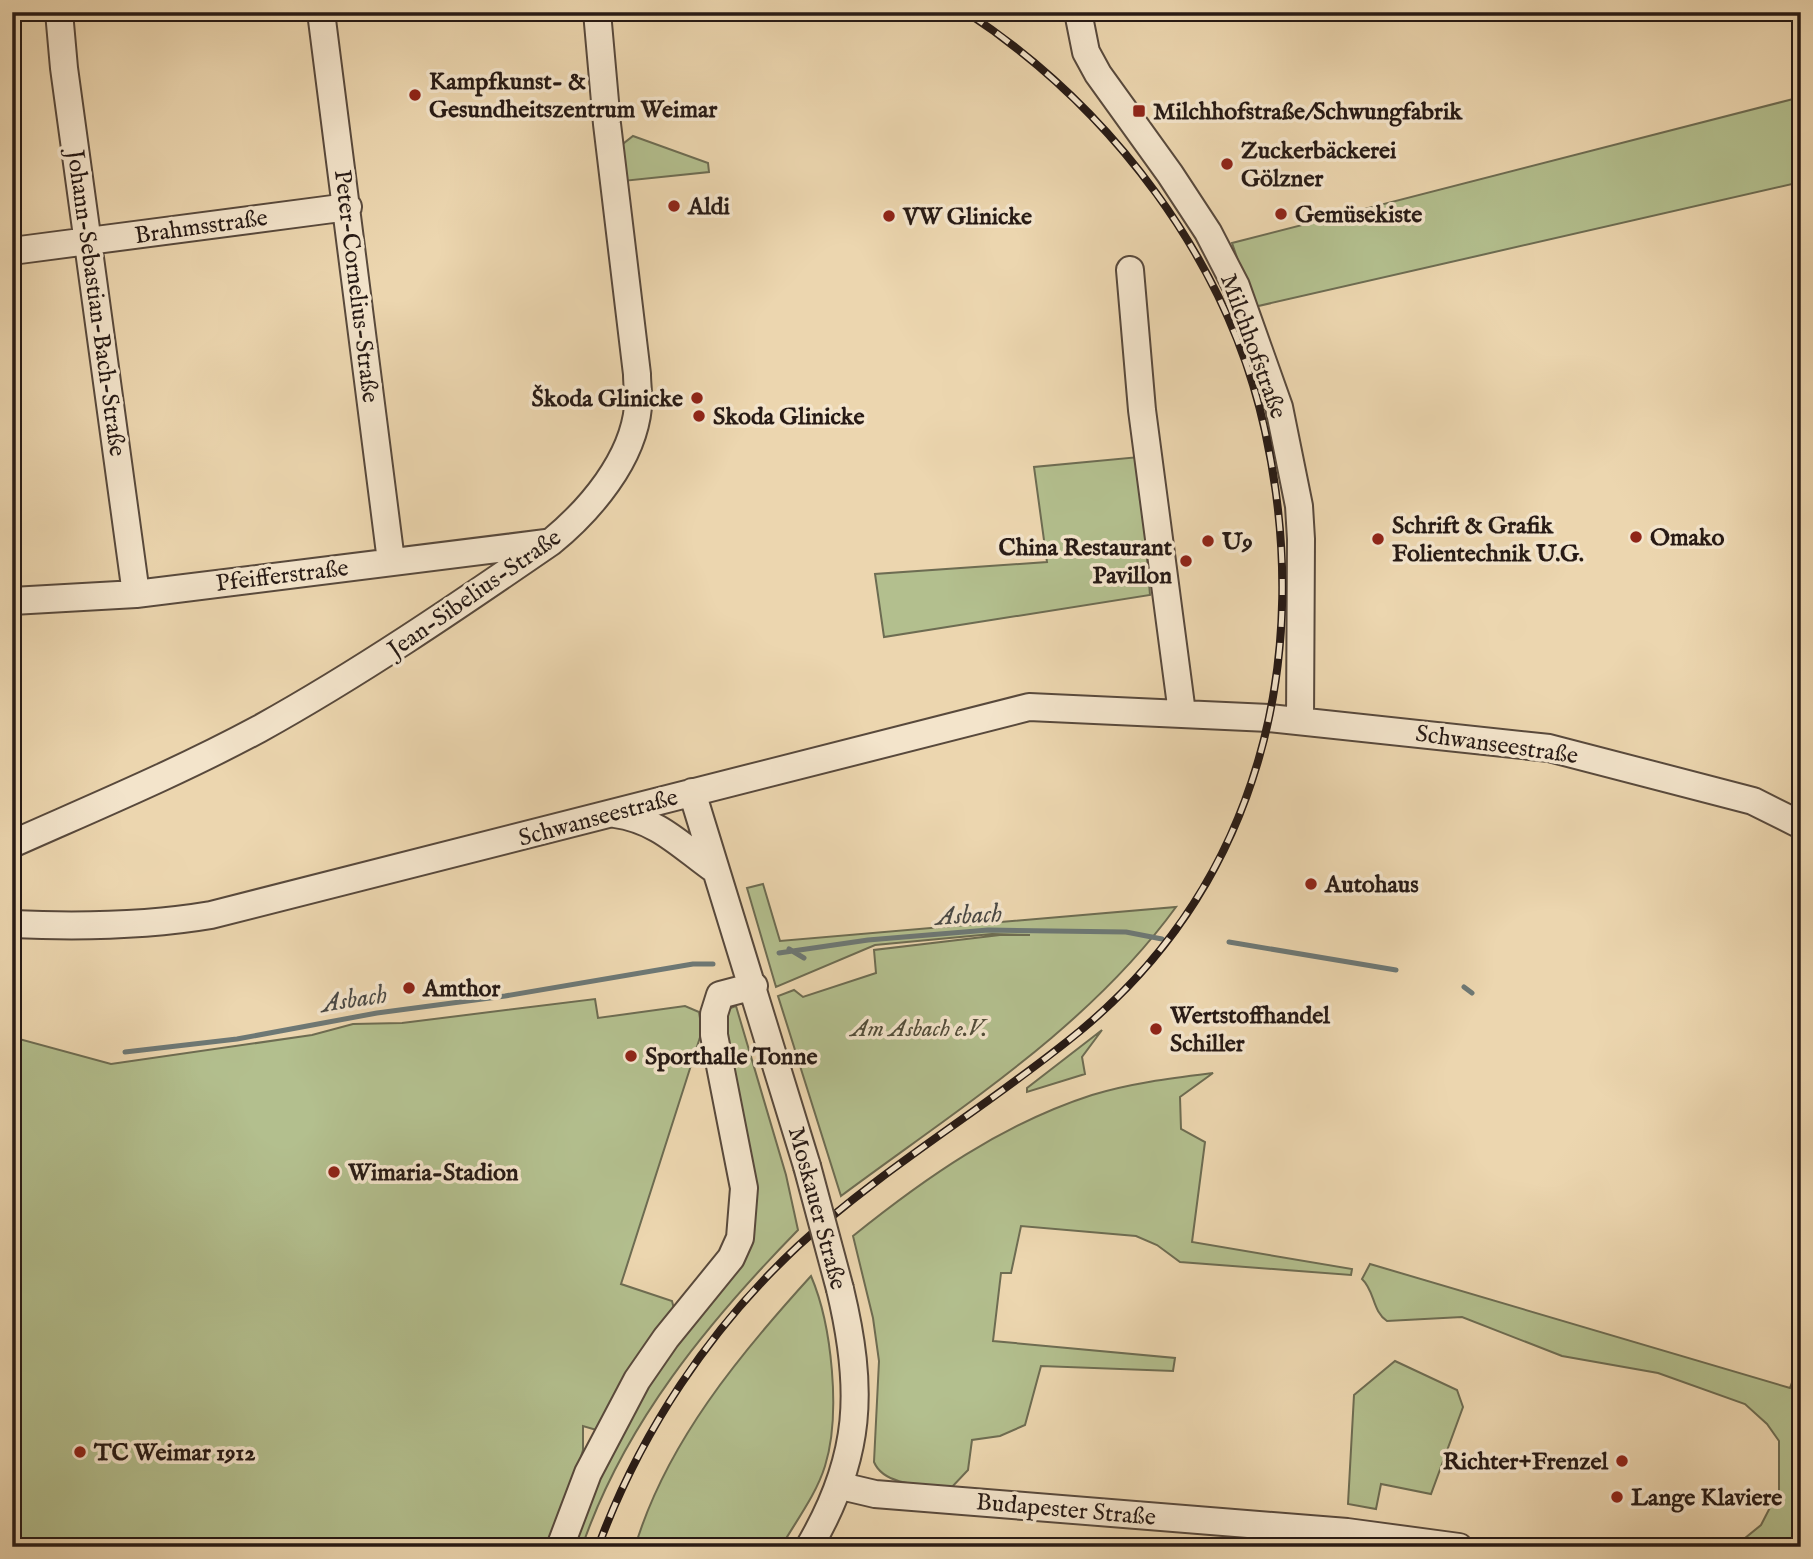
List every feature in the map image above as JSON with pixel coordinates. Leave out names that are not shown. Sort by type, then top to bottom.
[{"type":"street","name":"Johann-Sebastian-Bach-Straße","points":[[59,12],[64,68],[90,241],[136,594]]},
{"type":"street","name":"Peter-Cornelius-Straße","points":[[321,12],[348,207],[391,561]]},
{"type":"street","name":"Jean-Sibelius-Straße","points":[[12,844],[155,781],[258,729],[383,656],[551,542],[577,521],[611,476],[632,433],[638,407],[637,374],[607,124],[597,12]]},
{"type":"street","name":"Milchhofstraße","points":[[1078,12],[1087,52],[1098,74],[1171,174],[1208,232],[1236,286],[1279,407],[1299,506],[1300,721]]},
{"type":"street","name":"Brahmsstraße","points":[[12,251],[348,207]]},
{"type":"street","points":[[1130,270],[1142,410],[1182,713]]},
{"type":"street","name":"Pfeifferstraße","points":[[12,601],[136,594],[551,542]]},
{"type":"street","name":"Schwanseestraße","points":[[12,924],[134,924],[211,915],[1029,707],[1300,721],[1549,748],[1753,801],[1801,825]]},
{"type":"street","name":"Moskauer Straße","points":[[692,792],[754,986],[807,1166],[840,1289],[853,1360],[855,1388],[851,1448],[841,1486],[808,1547]]},
{"type":"street","points":[[612,814],[632,817],[664,830],[715,870]]},
{"type":"street","points":[[560,1547],[588,1473],[637,1380],[666,1338],[731,1258],[740,1238],[744,1188],[713,1014],[720,995],[754,986]]},
{"type":"street","name":"Budapester Straße","points":[[841,1486],[875,1494],[1347,1532],[1459,1547]]},
{"type":"green space","points":[[1801,97],[1801,182],[1254,307],[1232,243]]},
{"type":"green space","points":[[633,136],[708,163],[709,172],[623,181],[619,147]]},
{"type":"green space","points":[[1139,457],[1150,595],[884,637],[875,574],[1047,562],[1034,467]]},
{"type":"green space","name":"Am Asbach e.V.","points":[[763,884],[780,941],[1176,907],[1141,951],[1103,991],[1062,1028],[976,1098],[841,1196],[778,996],[794,990],[803,997],[876,973],[874,950],[1000,935],[1030,935],[992,934],[875,945],[776,987],[747,888]]},
{"type":"green space","name":"Wimaria-Stadion","points":[[595,999],[598,1018],[685,1006],[699,1012],[702,1031],[621,1284],[672,1301],[674,1309],[600,1431],[583,1426],[583,1450],[555,1547],[12,1547],[12,1037],[111,1064],[312,1035],[353,1024],[402,1023]]},
{"type":"green space","points":[[736,1006],[786,1175],[798,1230],[732,1301],[672,1377],[621,1459],[582,1547],[568,1547],[614,1437],[747,1233],[722,1011]]},
{"type":"green space","points":[[1102,1030],[1082,1057],[1085,1074],[1027,1092],[1027,1088]]},
{"type":"green space","points":[[1213,1073],[1180,1097],[1181,1129],[1205,1142],[1192,1242],[1352,1269],[1351,1275],[1180,1262],[1157,1245],[1136,1236],[1021,1226],[1011,1273],[1001,1273],[993,1341],[1175,1358],[1173,1371],[1041,1366],[1025,1425],[1000,1436],[972,1440],[968,1470],[952,1487],[908,1483],[887,1476],[874,1462],[879,1361],[873,1318],[853,1236],[937,1174],[1027,1121],[1107,1091],[1152,1081]]},
{"type":"green space","points":[[1370,1264],[1790,1388],[1801,1357],[1801,1547],[1734,1547],[1761,1525],[1779,1490],[1779,1441],[1767,1424],[1745,1404],[1658,1373],[1562,1356],[1462,1317],[1387,1321],[1379,1312],[1362,1279]]},
{"type":"green space","points":[[811,1276],[829,1344],[833,1422],[821,1477],[781,1547],[635,1547],[666,1472],[708,1402],[758,1337]]},
{"type":"green space","points":[[1395,1361],[1457,1390],[1463,1407],[1431,1494],[1381,1484],[1376,1509],[1348,1504],[1354,1395]]},
{"type":"waterway","name":"Asbach","points":[[779,953],[868,940],[988,930],[1126,932],[1162,939]]},
{"type":"waterway","name":"Asbach","points":[[1229,942],[1396,970]]},
{"type":"waterway","name":"Asbach","points":[[789,949],[804,958]]},
{"type":"waterway","name":"Asbach","points":[[125,1052],[237,1039],[377,1013],[505,996],[693,964],[713,964]]},
{"type":"waterway","name":"Asbach","points":[[1464,987],[1472,993]]},
{"type":"railway","points":[[598,1547],[634,1464],[680,1385],[735,1312],[766,1278],[798,1246],[866,1189],[1080,1031],[1142,971],[1192,905],[1231,834],[1259,759],[1276,680],[1282,598],[1279,515],[1265,431],[1247,368],[1223,307],[1192,248],[1156,193],[1115,141],[1069,94],[1019,50],[966,12]]},
{"type":"place","name":"Kampfkunst- & Gesundheitszentrum Weimar","points":[[415,95]]},
{"type":"place","name":"Milchhofstraße/Schwungfabrik","points":[[1139,111]]},
{"type":"place","name":"Zuckerbäckerei Gölzner","points":[[1227,164]]},
{"type":"place","name":"Aldi","points":[[674,206]]},
{"type":"place","name":"Gemüsekiste","points":[[1281,214]]},
{"type":"place","name":"VW Glinicke","points":[[889,216]]},
{"type":"place","name":"Škoda Glinicke","points":[[697,398]]},
{"type":"place","name":"Skoda Glinicke","points":[[699,416]]},
{"type":"place","name":"Omako","points":[[1636,537]]},
{"type":"place","name":"Schrift & Grafik Folientechnik U.G.","points":[[1378,539]]},
{"type":"place","name":"U9","points":[[1208,541]]},
{"type":"place","name":"China Restaurant Pavillon","points":[[1186,561]]},
{"type":"place","name":"Autohaus","points":[[1311,884]]},
{"type":"place","name":"Amthor","points":[[409,988]]},
{"type":"place","name":"Wertstoffhandel Schiller","points":[[1156,1029]]},
{"type":"place","name":"Sporthalle Tonne","points":[[631,1056]]},
{"type":"place","name":"Wimaria-Stadion","points":[[334,1172]]},
{"type":"place","name":"TC Weimar 1912","points":[[80,1452]]},
{"type":"place","name":"Richter+Frenzel","points":[[1622,1461]]},
{"type":"place","name":"Lange Klaviere","points":[[1617,1497]]}]
